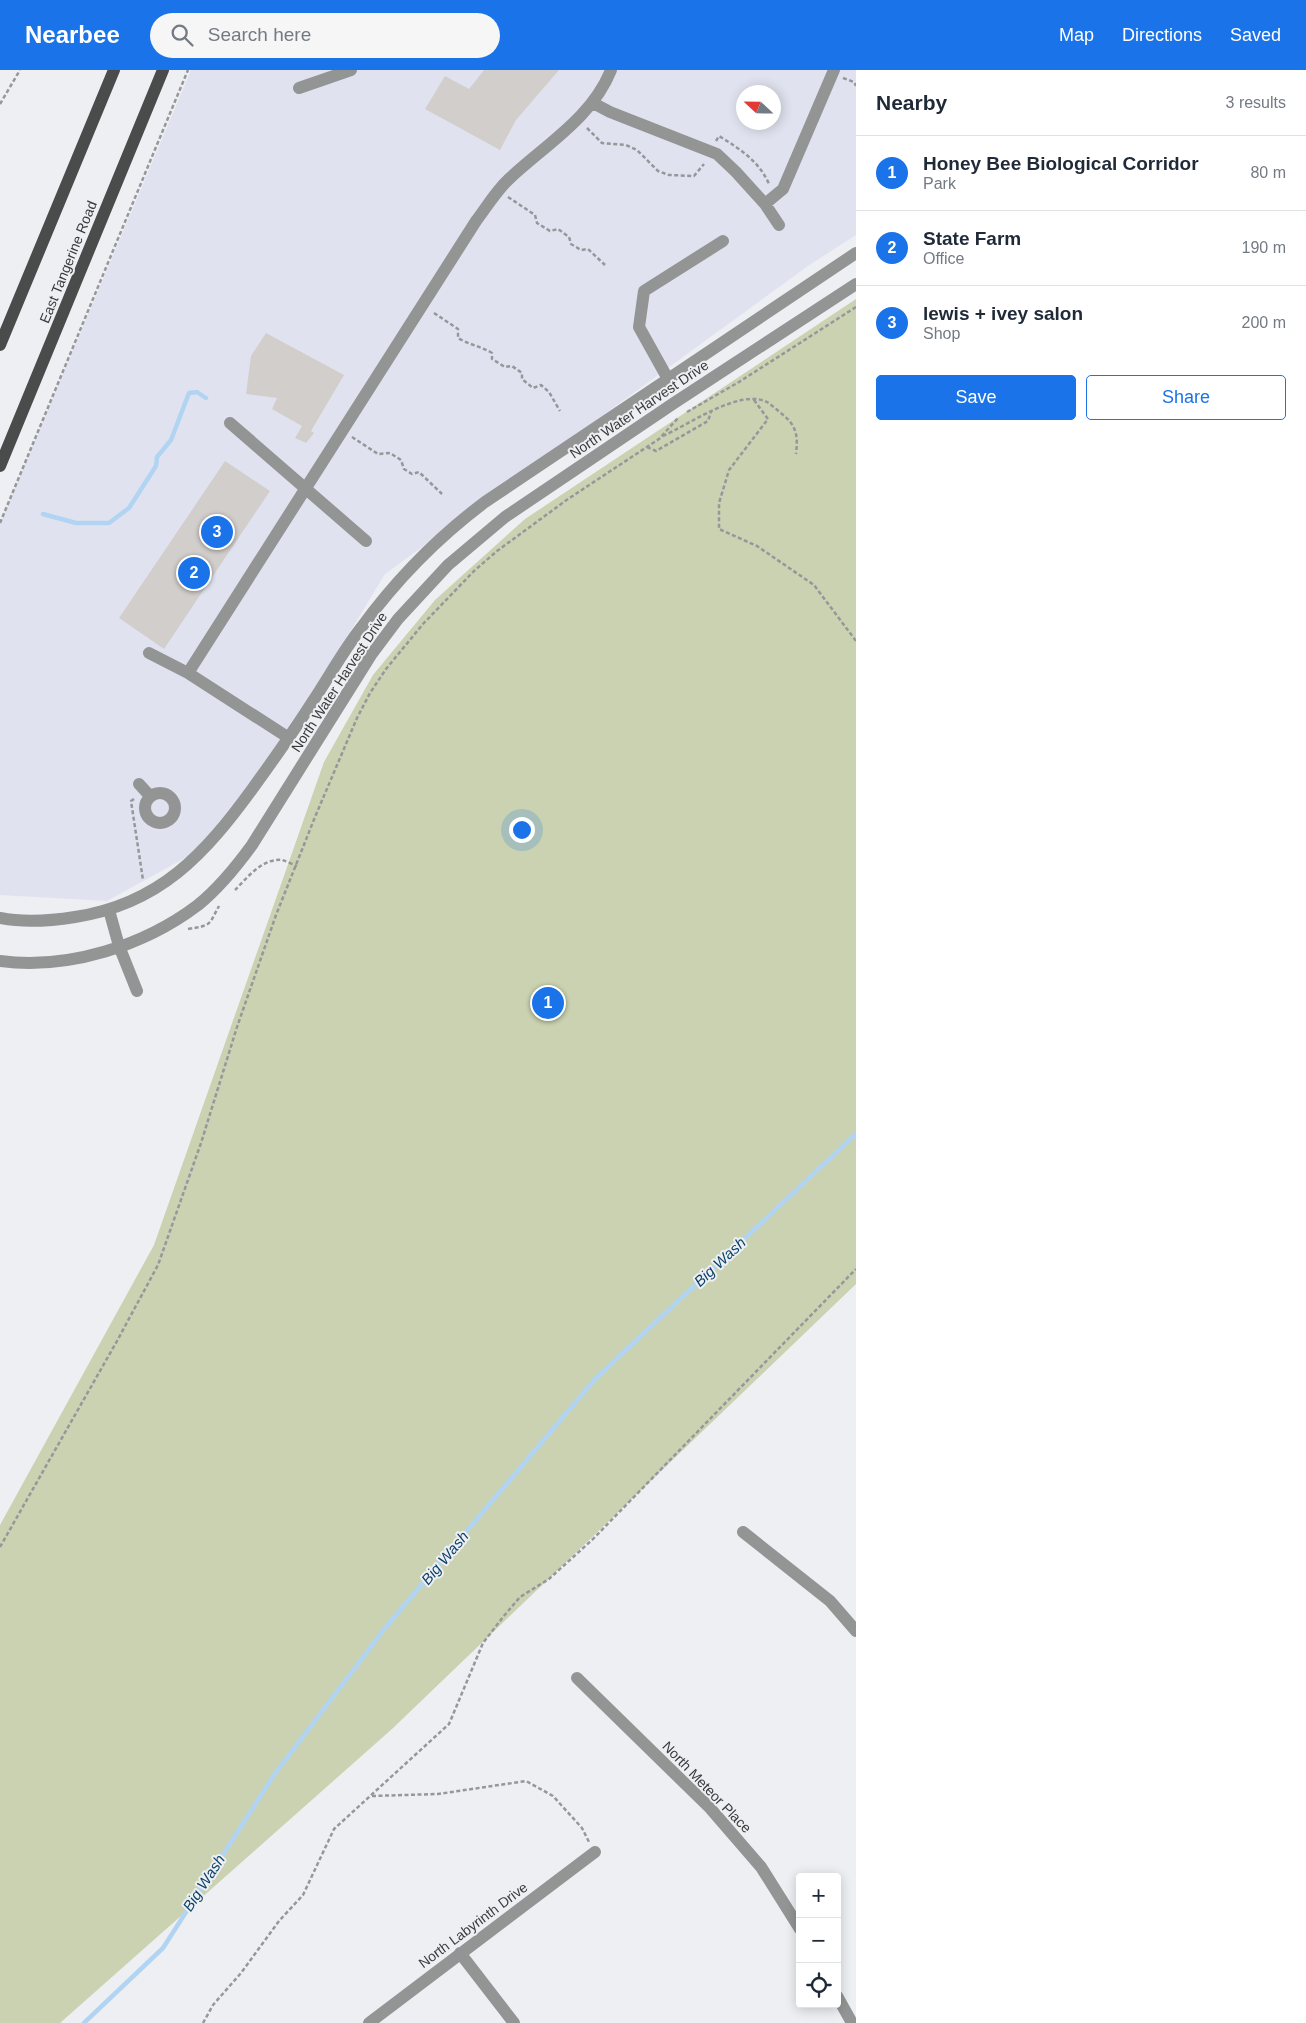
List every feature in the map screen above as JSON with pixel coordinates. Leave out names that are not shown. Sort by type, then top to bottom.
[{"type":"main road","points":[[0,344],[114,70]]},
{"type":"main road","name":"East Tangerine Road","points":[[0,466],[164,70]]},
{"type":"street","points":[[300,88],[351,70]]},
{"type":"street","points":[[188,673],[476,221],[507,180],[560,135],[593,103],[611,70]]},
{"type":"street","points":[[765,204],[783,189],[834,70]]},
{"type":"street","points":[[593,103],[610,112],[717,154],[765,204],[780,226]]},
{"type":"street","points":[[668,379],[639,327],[644,291],[724,241]]},
{"type":"street","name":"North Water Harvest Drive","points":[[0,918],[35,921],[58,920],[109,910],[144,894],[176,875],[204,850],[246,798],[289,738],[360,630],[403,575],[435,543],[485,502],[856,253]]},
{"type":"street","name":"North Water Harvest Drive","points":[[0,961],[27,963],[75,958],[120,946],[143,937],[181,917],[205,898],[237,866],[252,846],[371,655],[421,592],[455,559],[505,517],[674,403],[856,284]]},
{"type":"street","points":[[230,423],[366,541]]},
{"type":"street","points":[[149,653],[188,673],[289,738]]},
{"type":"street","points":[[109,910],[120,946],[138,991]]},
{"type":"street","points":[[743,1532],[830,1601],[856,1631]]},
{"type":"street","name":"North Meteor Place","points":[[577,1678],[710,1808],[761,1867],[796,1923]]},
{"type":"street","name":"North Labyrinth Drive","points":[[369,2023],[595,1852]]},
{"type":"street","points":[[460,1953],[514,2023]]},
{"type":"street","points":[[841,2003],[852,2023]]},
{"type":"path","points":[[0,104],[20,70]]},
{"type":"path","points":[[0,523],[188,70]]},
{"type":"path","points":[[499,191],[535,215],[537,223],[550,231],[558,229],[569,237],[571,244],[581,250],[588,249],[605,265]]},
{"type":"path","points":[[422,305],[458,329],[458,338],[472,346],[480,345],[492,353],[492,359],[505,367],[512,366],[522,373],[522,379],[533,388],[541,385],[549,392],[560,411]]},
{"type":"path","points":[[662,437],[677,418],[739,382],[856,307]]},
{"type":"path","points":[[0,1547],[158,1265],[201,1143],[237,1027],[276,916],[357,718],[370,693],[386,669],[423,624],[474,571],[497,551],[562,504],[662,437],[712,412],[746,399],[754,400],[766,402],[792,422],[798,439],[796,454]]},
{"type":"path","points":[[754,400],[768,419],[729,470],[720,503],[719,529],[757,546],[814,585],[856,641]]},
{"type":"path","points":[[647,447],[656,451],[708,421],[712,412]]},
{"type":"path","points":[[342,430],[378,454],[390,453],[401,460],[404,469],[412,474],[419,472],[442,494]]},
{"type":"path","points":[[144,790],[131,801],[144,894]]},
{"type":"path","points":[[203,2023],[213,2005],[241,1973],[279,1921],[303,1895],[334,1829],[449,1724],[483,1643],[520,1597],[549,1579],[593,1539],[856,1269]]},
{"type":"path","points":[[370,1796],[438,1794],[526,1781],[553,1796],[582,1828],[595,1852]]},
{"type":"shaded area","points":[[191,70],[856,70],[856,235],[808,266],[385,574],[286,738],[194,853],[107,901],[0,895],[0,524]]},
{"type":"green space","points":[[856,299],[856,1284],[392,1729],[60,2023],[0,2023],[0,1525],[154,1245],[324,762],[373,675],[435,600],[525,519]]},
{"type":"building","points":[[484,70],[559,70],[516,120],[500,150],[425,109],[445,76],[469,89]]},
{"type":"building","points":[[266,333],[344,375],[311,431],[314,433],[306,443],[295,438],[302,426],[272,409],[277,398],[246,394],[251,356]]},
{"type":"building","points":[[225,461],[270,491],[164,649],[119,618]]},
{"type":"waterway","points":[[43,514],[76,523],[109,523],[129,508],[156,466],[157,457],[171,440],[189,393],[197,392],[206,398]]},
{"type":"waterway","name":"Big Wash","points":[[84,2023],[163,1948],[274,1775],[385,1628],[595,1379],[856,1134]]},
{"type":"place","name":"lewis + ivey salon","points":[[217,532]]},
{"type":"place","name":"State Farm","points":[[194,573]]},
{"type":"place","name":"Honey Bee Biological Corridor","points":[[548,1003]]}]
